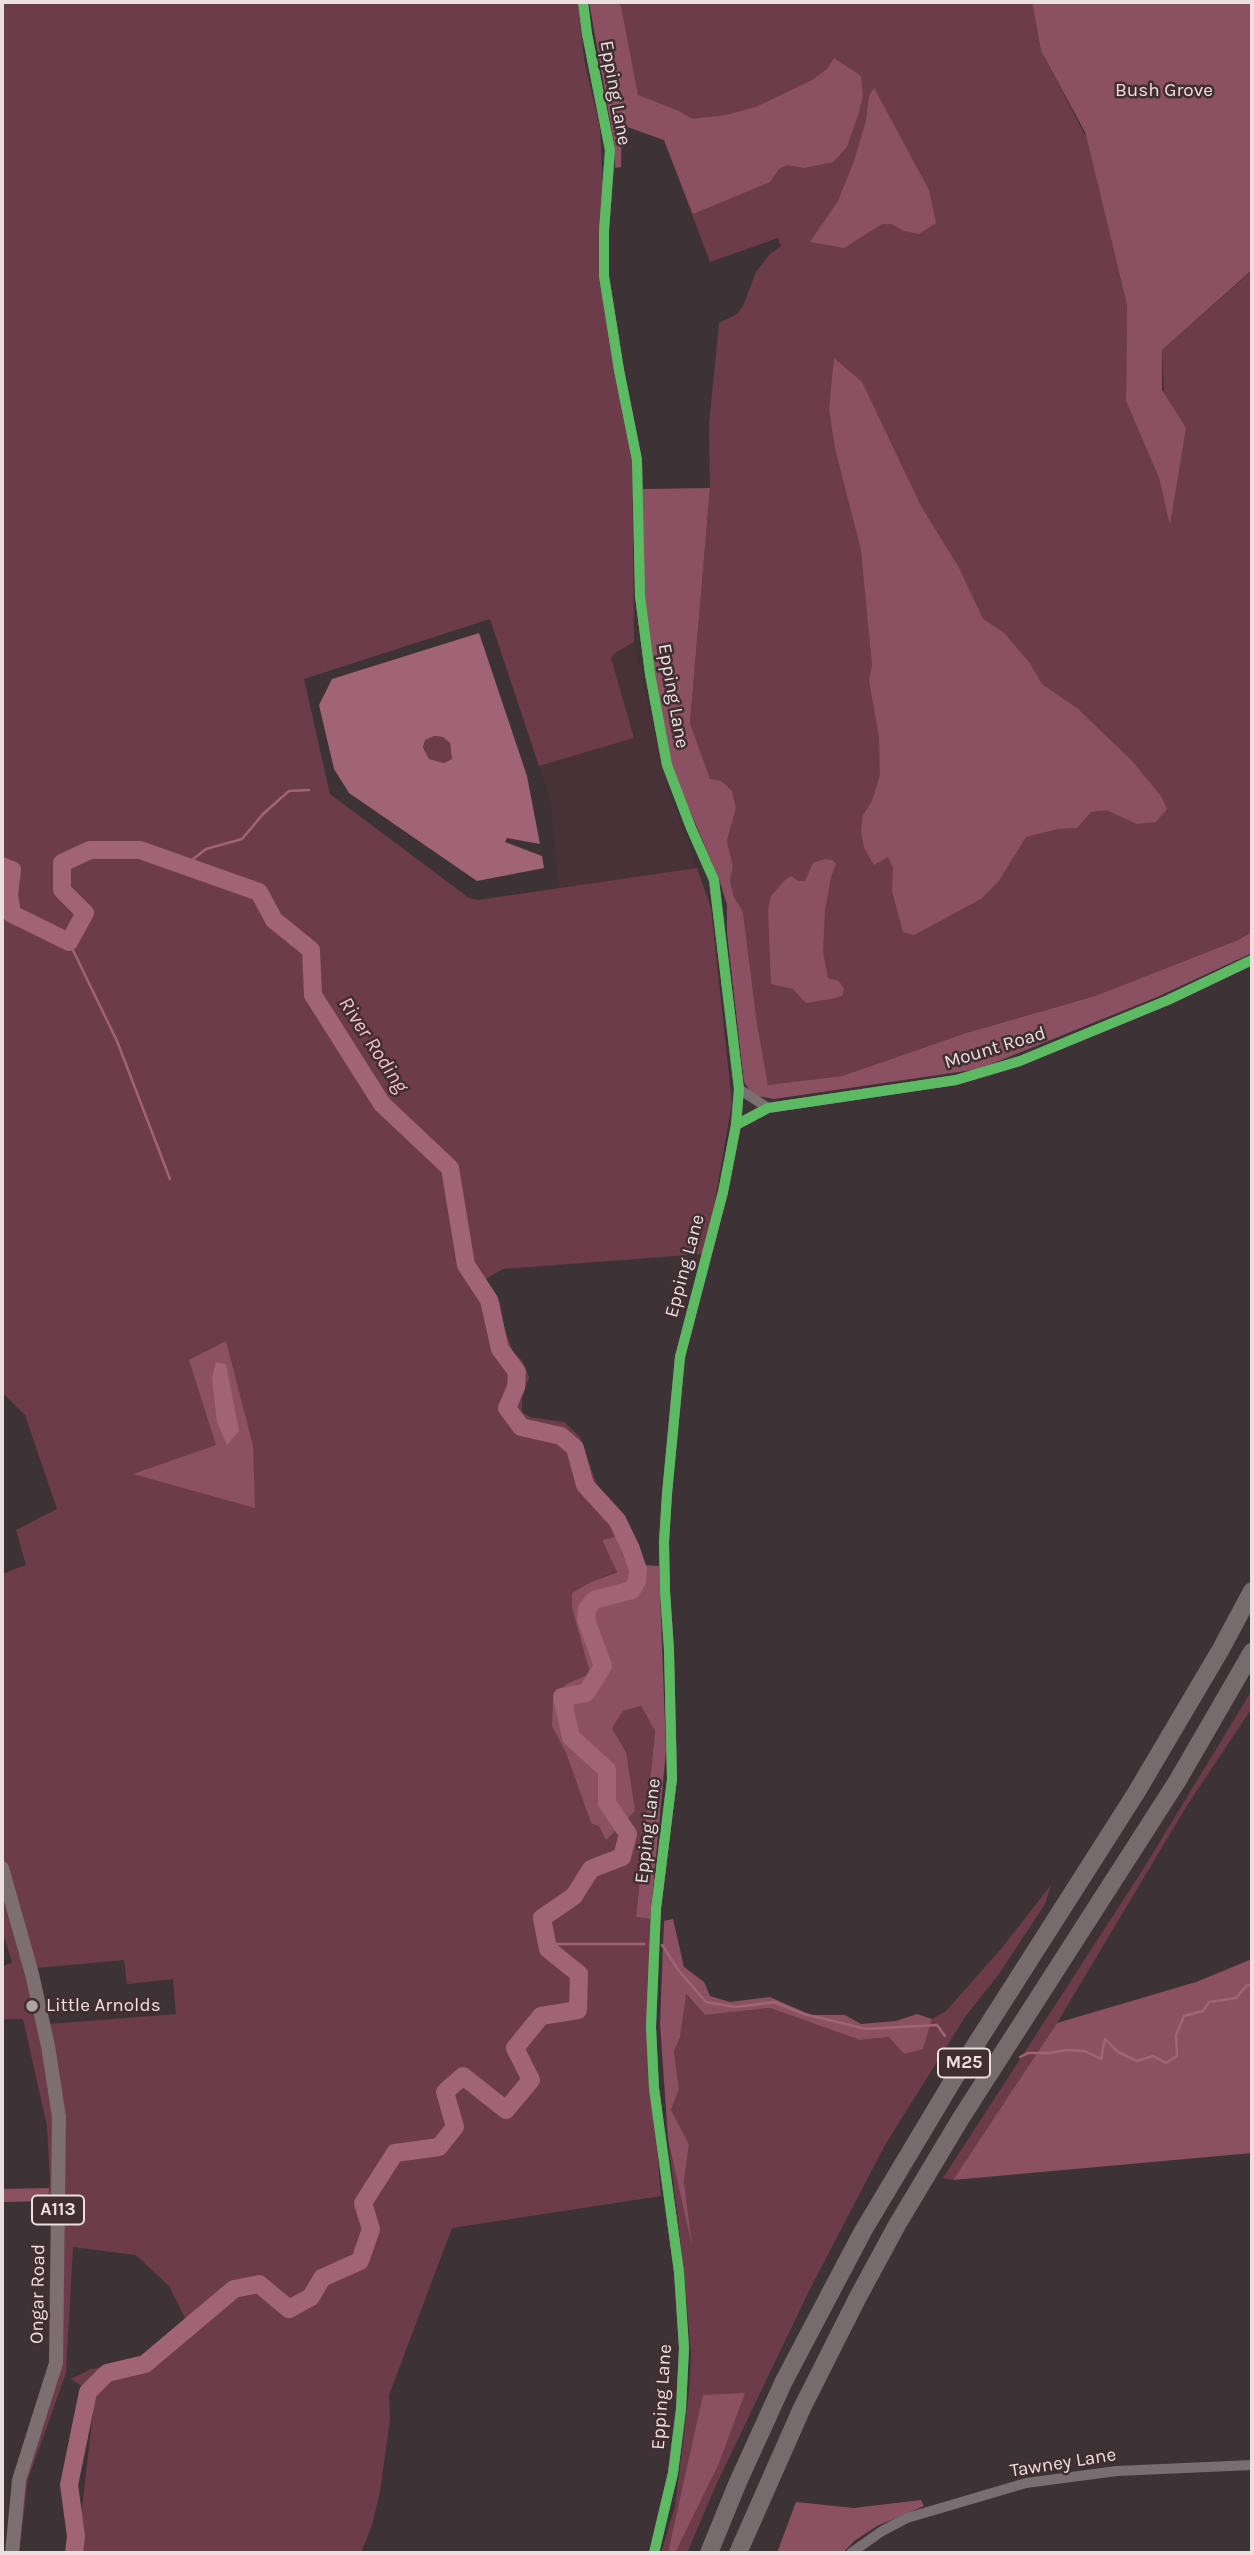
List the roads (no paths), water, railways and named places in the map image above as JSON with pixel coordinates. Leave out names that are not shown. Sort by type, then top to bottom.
[{"type":"highway","name":"M25","points":[[709,2553],[784,2381],[863,2231],[955,2077],[1142,1784],[1252,1591]]},
{"type":"highway","name":"M25","points":[[738,2553],[808,2396],[891,2237],[969,2106],[1178,1780],[1252,1652]]},
{"type":"main road","name":"Ongar Road","points":[[2,1868],[32,1973],[60,2117],[56,2363],[19,2480],[12,2553]]},
{"type":"street","name":"Epping Lane","points":[[583,2],[610,150],[604,231],[604,276],[637,460],[640,509],[638,561],[648,662],[667,765],[691,828],[715,880],[739,1089],[736,1125],[723,1192],[682,1349],[664,1530],[673,1779],[656,1909],[652,2041],[654,2088],[679,2272],[684,2348],[675,2461],[654,2553]]},
{"type":"street","name":"Mount Road","points":[[736,1125],[768,1108],[956,1080],[1020,1061],[1168,1000],[1252,960]]},
{"type":"street","points":[[739,1089],[768,1108]]},
{"type":"street","name":"Tawney Lane","points":[[851,2553],[881,2531],[907,2518],[1026,2483],[1117,2471],[1252,2465]]},
{"type":"waterway","points":[[184,866],[206,849],[242,839],[263,814],[289,791],[309,790]]},
{"type":"waterway","name":"River Roding","points":[[2,866],[12,870],[9,895],[12,914],[69,942],[85,913],[62,890],[62,863],[90,850],[140,850],[259,892],[274,920],[311,950],[313,995],[382,1104],[450,1168],[466,1265],[489,1300],[500,1349],[517,1372],[516,1387],[507,1408],[521,1427],[561,1436],[575,1448],[585,1485],[617,1520],[638,1570],[637,1581],[632,1590],[594,1600],[587,1609],[586,1619],[603,1666],[586,1693],[562,1697],[571,1737],[607,1770],[607,1803],[628,1834],[622,1857],[591,1869],[574,1896],[542,1918],[548,1949],[579,1974],[578,2010],[541,2016],[515,2048],[531,2080],[506,2110],[463,2076],[445,2092],[455,2127],[439,2147],[395,2153],[363,2203],[371,2229],[360,2261],[322,2278],[311,2297],[289,2309],[259,2284],[234,2289],[145,2364],[107,2373],[88,2392],[69,2485],[76,2536],[74,2553]]},
{"type":"waterway","points":[[69,942],[117,1041],[170,1179]]},
{"type":"waterway","points":[[547,1944],[644,1944]]},
{"type":"waterway","points":[[662,1945],[679,1971],[706,2002],[736,2007],[774,2002],[804,2014],[866,2029],[937,2025],[945,2036]]},
{"type":"waterway","points":[[1020,2057],[1028,2053],[1065,2050],[1085,2051],[1101,2059],[1105,2039],[1118,2052],[1137,2061],[1153,2056],[1166,2063],[1177,2056],[1176,2035],[1184,2016],[1203,2011],[1209,2002],[1236,1998],[1247,1985],[1252,1985]]},
{"type":"place","name":"Little Arnolds","points":[[32,2006]]},
{"type":"park label","name":"Bush Grove","points":[[1164,91]]}]
